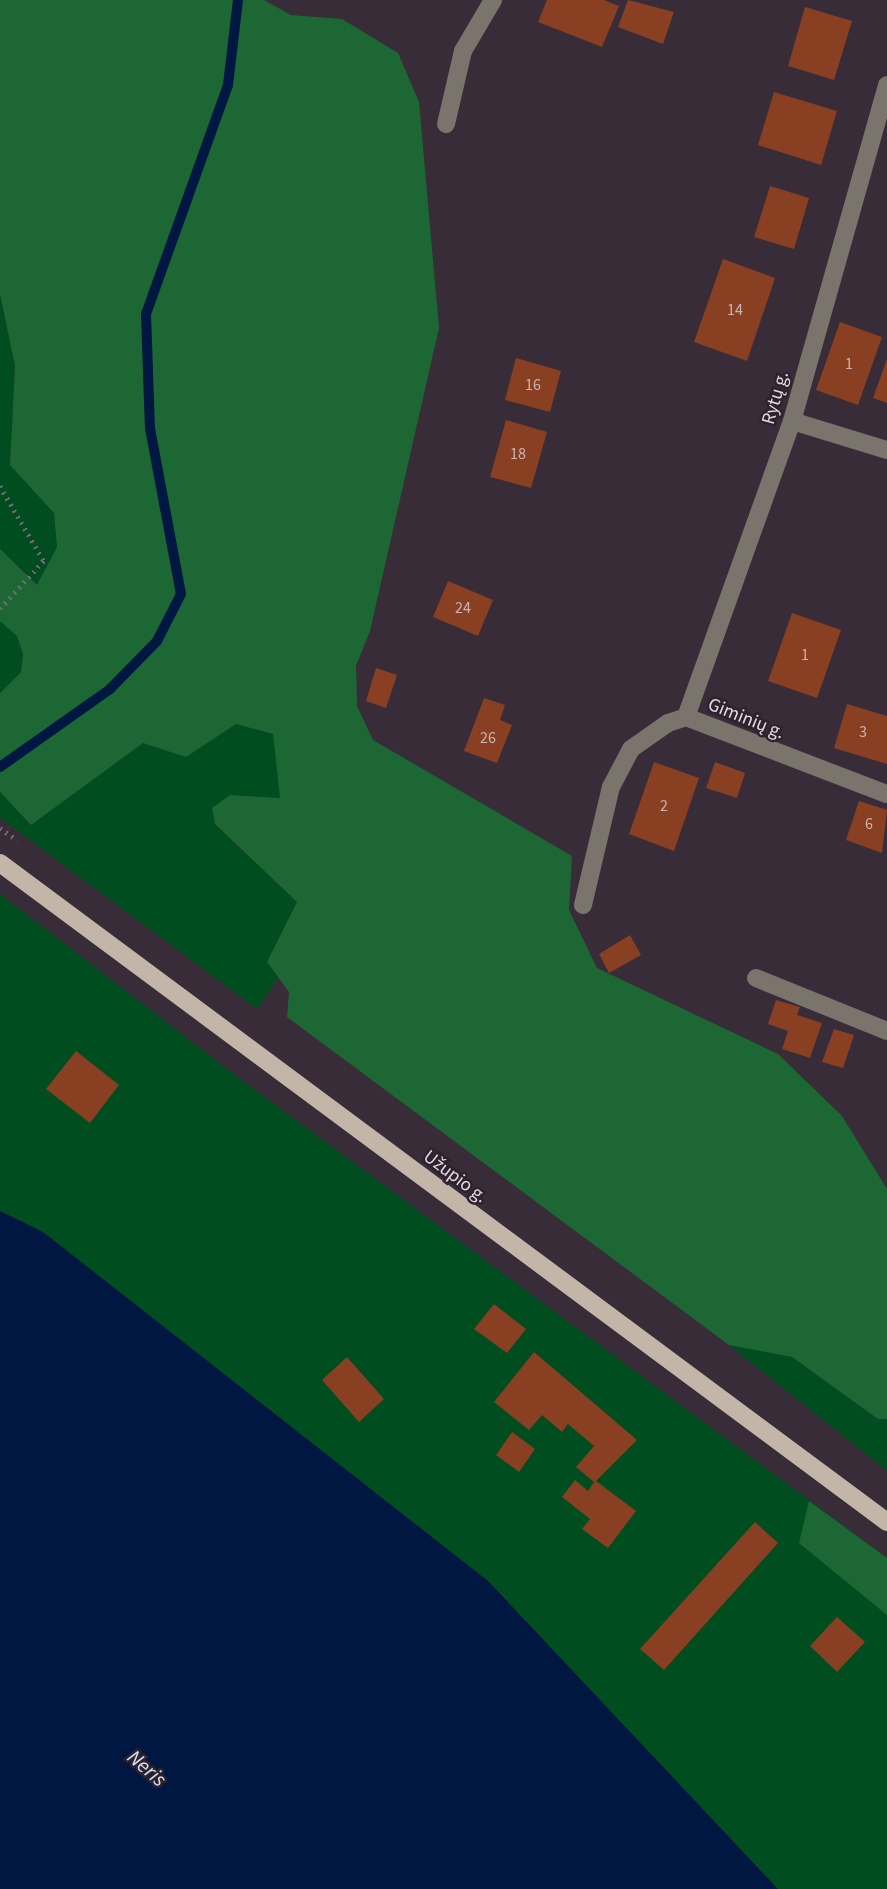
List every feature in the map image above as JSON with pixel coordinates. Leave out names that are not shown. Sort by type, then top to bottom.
[{"type":"main road","name":"Užupio g.","points":[[0,863],[887,1522]]},
{"type":"street","points":[[446,124],[463,51],[493,0]]},
{"type":"street","name":"Rytų g.","points":[[687,718],[792,421],[887,85]]},
{"type":"street","points":[[792,421],[887,450]]},
{"type":"street","name":"Giminių g.","points":[[583,905],[611,787],[631,749],[649,734],[687,718],[887,794]]},
{"type":"street","points":[[756,978],[887,1031]]},
{"type":"path","points":[[0,486],[44,561],[0,609]]},
{"type":"green space","points":[[0,0],[264,0],[291,15],[342,19],[398,53],[419,102],[439,328],[370,631],[356,666],[357,706],[373,740],[572,856],[569,910],[597,968],[778,1054],[842,1116],[887,1189],[887,1419],[878,1419],[792,1357],[729,1345],[287,1017],[289,992],[267,962],[297,902],[215,824],[212,808],[230,795],[280,798],[273,734],[236,724],[186,757],[143,743],[31,825],[0,792],[0,693],[21,672],[23,654],[17,636],[0,621],[0,549],[37,585],[57,547],[54,513],[10,465],[15,366],[0,294]]},
{"type":"green space","points":[[0,294],[15,366],[10,464],[54,513],[57,547],[38,585],[0,549]]},
{"type":"green space","points":[[0,621],[17,636],[23,654],[21,672],[0,693]]},
{"type":"green space","points":[[236,724],[274,734],[280,798],[230,795],[215,825],[297,902],[267,962],[278,978],[257,1009],[0,818],[0,792],[31,825],[143,743],[186,757]]},
{"type":"green space","points":[[0,894],[223,1066],[887,1558],[887,1889],[778,1889],[488,1581],[43,1232],[0,1211]]},
{"type":"green space","points":[[729,1345],[792,1357],[877,1419],[887,1419],[887,1471]]},
{"type":"green space","points":[[809,1501],[887,1558],[887,1615],[799,1543]]},
{"type":"water","name":"Neris","points":[[0,1211],[43,1232],[488,1581],[778,1889],[0,1889]]},
{"type":"building","points":[[547,0],[604,0],[619,6],[602,47],[538,22]]},
{"type":"building","points":[[628,0],[674,12],[663,44],[618,27]]},
{"type":"building","points":[[805,7],[852,21],[834,80],[788,66]]},
{"type":"building","points":[[774,92],[837,111],[821,165],[758,145]]},
{"type":"building","points":[[770,186],[809,198],[794,249],[754,237]]},
{"type":"building","points":[[723,259],[775,278],[747,361],[694,342]]},
{"type":"building","points":[[840,322],[882,337],[858,405],[816,390]]},
{"type":"building","points":[[516,358],[561,371],[550,412],[505,400]]},
{"type":"building","points":[[887,359],[887,403],[873,398]]},
{"type":"building","points":[[506,420],[547,432],[531,488],[490,477]]},
{"type":"building","points":[[448,581],[493,600],[478,636],[433,617]]},
{"type":"building","points":[[792,613],[841,630],[817,698],[768,681]]},
{"type":"building","points":[[376,668],[397,675],[386,708],[366,701]]},
{"type":"building","points":[[484,698],[505,705],[500,720],[512,725],[497,763],[464,751]]},
{"type":"building","points":[[847,704],[887,716],[887,764],[834,748]]},
{"type":"building","points":[[654,762],[699,778],[674,851],[629,834]]},
{"type":"building","points":[[715,762],[745,773],[737,798],[706,788]]},
{"type":"building","points":[[859,801],[887,810],[882,853],[846,840]]},
{"type":"building","points":[[630,935],[641,955],[609,973],[599,954]]},
{"type":"building","points":[[776,1000],[800,1007],[797,1015],[822,1023],[810,1058],[782,1049],[788,1031],[768,1024]]},
{"type":"building","points":[[834,1029],[854,1035],[843,1068],[822,1062]]},
{"type":"building","points":[[76,1051],[119,1085],[90,1123],[46,1089]]},
{"type":"building","points":[[494,1304],[526,1329],[507,1353],[474,1329]]},
{"type":"building","points":[[534,1352],[637,1440],[596,1481],[636,1511],[608,1548],[582,1529],[590,1519],[562,1497],[575,1480],[588,1491],[594,1482],[576,1467],[594,1446],[568,1424],[562,1432],[542,1415],[529,1430],[494,1402]]},
{"type":"building","points":[[347,1357],[384,1399],[359,1422],[322,1380]]},
{"type":"building","points":[[512,1432],[535,1449],[519,1472],[496,1455]]},
{"type":"building","points":[[755,1522],[778,1543],[664,1670],[640,1649]]},
{"type":"building","points":[[837,1617],[865,1642],[837,1672],[810,1646]]},
{"type":"waterway","points":[[0,767],[110,689],[157,641],[181,594],[150,429],[146,314],[228,85],[238,0]]}]
